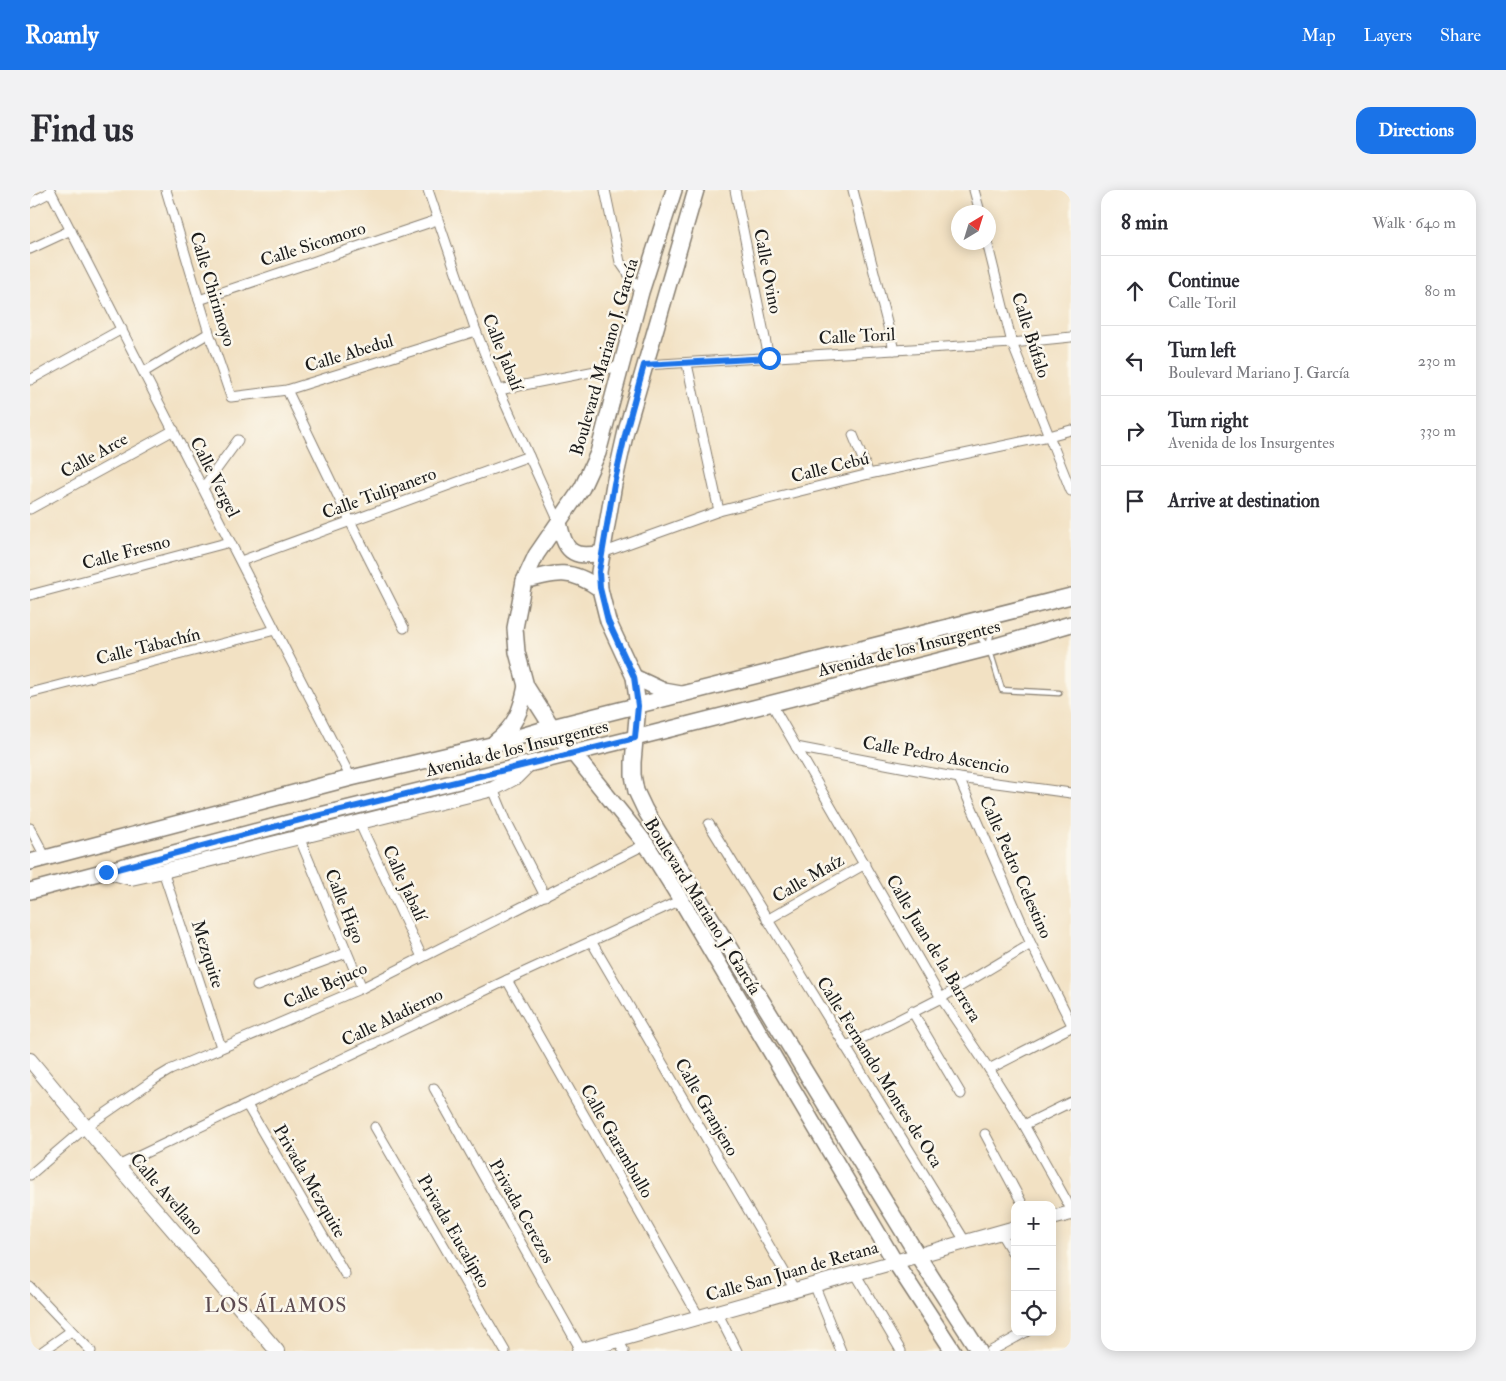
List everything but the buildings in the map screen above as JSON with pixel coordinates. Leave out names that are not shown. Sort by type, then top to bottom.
[{"type":"main road","name":"Boulevard Mariano J. García","points":[[674,190],[641,292],[598,453],[582,488],[536,555],[524,581],[515,628],[517,652],[526,686],[552,727],[646,844],[895,1262],[952,1351]]},
{"type":"main road","name":"Boulevard Mariano J. García","points":[[696,190],[626,431],[599,572],[600,588],[608,621],[634,677],[638,706],[633,762],[636,791],[645,810],[918,1256],[979,1351]]},
{"type":"main road","points":[[559,522],[563,541],[569,549],[577,554],[587,556],[602,553]]},
{"type":"main road","points":[[524,581],[558,573],[571,574],[585,578],[600,588]]},
{"type":"main road","name":"Avenida de los Insurgentes","points":[[30,862],[351,778],[491,745],[552,727],[1071,596]]},
{"type":"main road","name":"Avenida de los Insurgentes","points":[[30,892],[288,823],[635,738],[989,648],[1071,624]]},
{"type":"main road","points":[[634,677],[664,691],[682,695]]},
{"type":"main road","points":[[491,745],[507,732],[517,718],[522,706],[526,686]]},
{"type":"main road","points":[[699,931],[714,922]]},
{"type":"street","name":"Calle Chirimoyo","points":[[166,190],[209,333],[231,397]]},
{"type":"street","name":"Calle Jabalí","points":[[428,190],[476,331],[500,390],[559,522]]},
{"type":"street","points":[[605,190],[620,262],[641,292]]},
{"type":"street","name":"Calle Ovino","points":[[735,190],[769,358]]},
{"type":"street","points":[[853,190],[894,350]]},
{"type":"street","points":[[974,190],[978,205]]},
{"type":"street","points":[[30,203],[51,191]]},
{"type":"street","name":"Calle Vergel","points":[[51,191],[351,778]]},
{"type":"street","name":"Calle Sicomoro","points":[[199,300],[437,220]]},
{"type":"street","points":[[30,249],[71,230]]},
{"type":"street","name":"Calle Búfalo","points":[[989,250],[1012,343],[1071,491]]},
{"type":"street","points":[[30,380],[122,329]]},
{"type":"street","name":"Calle Abedul","points":[[231,397],[287,390],[476,331]]},
{"type":"street","points":[[144,372],[209,333]]},
{"type":"street","name":"Calle Toril","points":[[644,365],[687,364],[1012,343],[1071,337]]},
{"type":"street","points":[[687,364],[719,511]]},
{"type":"street","points":[[500,390],[621,366]]},
{"type":"street","points":[[287,390],[404,628]]},
{"type":"street","name":"Calle Arce","points":[[30,509],[174,430]]},
{"type":"street","name":"Calle Cebú","points":[[602,553],[719,511],[869,474],[1071,430]]},
{"type":"street","points":[[853,435],[869,474]]},
{"type":"street","points":[[203,488],[238,440]]},
{"type":"street","name":"Calle Tulipanero","points":[[240,562],[529,456]]},
{"type":"street","name":"Calle Fresno","points":[[30,595],[230,542]]},
{"type":"street","name":"Calle Tabachín","points":[[30,693],[275,630]]},
{"type":"street","name":"Calle Juan de la Barrera","points":[[771,703],[941,998],[1024,1125],[1071,1209]]},
{"type":"street","name":"Calle Pedro Ascencio","points":[[796,747],[959,778],[1071,793]]},
{"type":"street","points":[[106,872],[131,878],[493,789],[516,777],[529,764]]},
{"type":"street","name":"Calle Pedro Celestino","points":[[959,778],[1030,944],[1071,1023]]},
{"type":"street","points":[[493,789],[506,820],[545,896]]},
{"type":"street","name":"Calle Jabalí","points":[[359,822],[422,957]]},
{"type":"street","name":"Calle Fernando Montes de Oca","points":[[709,824],[965,1241]]},
{"type":"street","points":[[30,828],[46,858]]},
{"type":"street","name":"Calle Higo","points":[[299,837],[362,988]]},
{"type":"street","name":"Calle Bejuco","points":[[30,1175],[86,1127],[154,1079],[170,1070],[362,988],[646,844]]},
{"type":"street","name":"Calle Maíz","points":[[768,920],[865,864]]},
{"type":"street","name":"Mezquite","points":[[163,871],[221,1047]]},
{"type":"street","name":"Calle Aladierno","points":[[118,1166],[507,980],[681,900]]},
{"type":"street","name":"Calle Granjeno","points":[[591,941],[795,1290]]},
{"type":"street","points":[[845,1047],[912,1011],[941,998],[1030,944]]},
{"type":"street","points":[[256,986],[346,953]]},
{"type":"street","name":"Calle Garambullo","points":[[507,980],[699,1317]]},
{"type":"street","points":[[912,1011],[961,1094]]},
{"type":"street","points":[[989,1069],[1071,1027]]},
{"type":"street","name":"Calle Avellano","points":[[30,1060],[118,1166],[277,1351]]},
{"type":"street","name":"Privada Cerezos","points":[[434,1088],[580,1351]]},
{"type":"street","points":[[1024,1125],[1071,1102]]},
{"type":"street","name":"Privada Mezquite","points":[[247,1105],[345,1274]]},
{"type":"street","name":"Privada Eucalipto","points":[[375,1127],[505,1351]]},
{"type":"street","points":[[985,1134],[1021,1201]]},
{"type":"street","points":[[1056,1217],[1071,1212]]},
{"type":"street","name":"Calle San Juan de Retana","points":[[580,1351],[621,1345],[699,1317],[1011,1229]]},
{"type":"street","points":[[1000,1232],[1011,1250]]},
{"type":"street","points":[[855,1274],[901,1351]]},
{"type":"street","points":[[814,1284],[841,1351]]},
{"type":"street","points":[[30,1287],[92,1351]]},
{"type":"street","points":[[717,1312],[737,1351]]},
{"type":"street","points":[[43,1351],[71,1331]]},
{"type":"street","points":[[992,1351],[1019,1336]]},
{"type":"lane","points":[[989,648],[995,615]]},
{"type":"lane","points":[[965,622],[989,648],[1002,690],[1059,693]]},
{"type":"district","name":"LOS ÁLAMOS","points":[[276,1305]]},
{"type":"route","points":[[106,872],[288,823],[635,738],[638,706],[634,677],[608,621],[600,588],[599,572],[614,484],[644,365],[769,358]]}]
